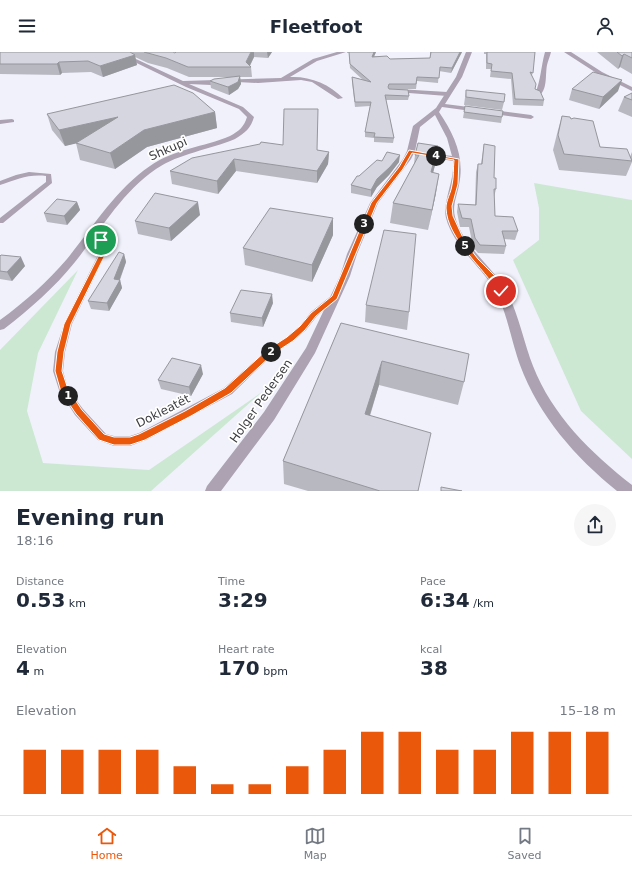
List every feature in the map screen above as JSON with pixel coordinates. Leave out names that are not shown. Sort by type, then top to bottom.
[{"type":"street","name":"Shkupi","points":[[0,326],[35,299],[55,280],[131,186],[154,166],[178,155],[231,138],[241,133],[248,127],[251,117],[241,108],[178,81],[117,52]]},
{"type":"street","points":[[283,79],[315,60],[343,52]]},
{"type":"street","name":"Holger Pedersen","points":[[212,491],[269,416],[297,375],[311,350],[335,298],[374,203],[401,168],[411,151],[417,126],[438,108],[459,77],[469,52]]},
{"type":"street","points":[[538,94],[543,82],[544,64],[548,52]]},
{"type":"street","points":[[567,52],[600,73],[632,89]]},
{"type":"street","points":[[178,81],[211,83],[237,80],[301,78],[314,81],[340,98]]},
{"type":"street","points":[[531,117],[438,108],[455,147],[455,184],[449,206],[450,216],[462,242],[476,261],[495,281],[501,291],[537,389],[550,410],[567,432],[614,481],[628,491]]},
{"type":"street","points":[[0,122],[12,121]]},
{"type":"street","points":[[411,151],[456,159]]},
{"type":"lane","points":[[391,91],[447,94]]},
{"type":"lane","points":[[0,183],[28,173],[36,172],[49,175],[49,183],[0,221]]},
{"type":"lane","name":"Dokleatët","points":[[93,232],[104,246],[102,255],[68,324],[60,352],[58,371],[64,390],[79,412],[102,437],[114,441],[130,441],[142,437],[188,414],[228,390],[270,352],[290,339],[303,328],[314,314],[335,298]]},
{"type":"green space","points":[[534,183],[632,200],[632,459],[581,411],[513,260],[539,240],[539,208]]},
{"type":"green space","points":[[78,270],[38,353],[27,411],[43,463],[149,470],[262,392],[151,491],[0,491],[0,350]]},
{"type":"building","points":[[0,52],[130,52],[135,55],[100,66],[88,61],[59,62],[57,64],[0,64]]},
{"type":"building","points":[[144,52],[251,52],[246,62],[251,67],[188,67],[166,58]]},
{"type":"building","points":[[349,52],[374,52],[372,57],[387,56],[390,59],[430,58],[431,52],[460,52],[452,68],[440,67],[439,78],[417,77],[416,84],[389,84],[389,89],[408,90],[409,96],[385,95],[394,138],[374,137],[375,133],[365,132],[371,102],[355,102],[352,77],[371,82],[350,64]]},
{"type":"building","points":[[487,52],[535,52],[533,73],[530,72],[536,84],[535,89],[540,91],[544,100],[515,99],[512,73],[491,71],[492,64],[487,63]]},
{"type":"building","points":[[617,52],[632,52],[632,58],[624,54],[622,56]]},
{"type":"building","points":[[593,72],[622,80],[603,97],[572,89]]},
{"type":"building","points":[[240,76],[238,82],[228,87],[210,81],[214,79]]},
{"type":"building","points":[[174,85],[193,93],[215,112],[144,130],[110,153],[76,143],[118,117],[59,130],[47,114]]},
{"type":"building","points":[[466,90],[505,94],[504,102],[466,97]]},
{"type":"building","points":[[632,93],[632,100],[624,97]]},
{"type":"building","points":[[465,106],[503,111],[502,117],[464,112]]},
{"type":"building","points":[[284,109],[318,109],[317,150],[329,152],[317,171],[234,159],[217,181],[170,171],[192,158],[260,144],[261,142],[283,145]]},
{"type":"building","points":[[562,116],[570,117],[571,119],[574,118],[593,121],[600,147],[627,149],[632,161],[564,154],[558,135]]},
{"type":"building","points":[[418,143],[438,146],[431,172],[439,174],[432,210],[393,203],[419,155],[415,155]]},
{"type":"building","points":[[484,144],[495,146],[495,216],[513,217],[518,231],[502,231],[506,246],[480,245],[475,238],[471,219],[462,218],[458,204],[476,205],[478,164],[482,164]]},
{"type":"building","points":[[387,152],[400,155],[377,179],[371,190],[351,185],[357,176],[359,176],[377,160],[382,161]]},
{"type":"building","points":[[155,193],[198,202],[169,228],[135,221]]},
{"type":"building","points":[[57,199],[77,202],[64,216],[44,213]]},
{"type":"building","points":[[270,208],[333,218],[312,265],[243,248]]},
{"type":"building","points":[[384,230],[416,234],[409,312],[366,305]]},
{"type":"building","points":[[119,252],[124,254],[114,279],[120,280],[107,303],[88,301]]},
{"type":"building","points":[[1,255],[21,257],[7,272],[0,271]]},
{"type":"building","points":[[241,290],[272,294],[262,318],[230,313]]},
{"type":"building","points":[[341,323],[469,354],[464,382],[382,361],[365,414],[431,433],[418,491],[380,491],[283,461]]},
{"type":"building","points":[[172,358],[201,365],[189,387],[158,380]]},
{"type":"building","points":[[441,487],[462,491],[441,491]]},
{"type":"route","points":[[101,240],[104,246],[102,255],[68,324],[60,352],[58,371],[64,390],[79,412],[93,429],[102,437],[114,441],[130,441],[142,437],[188,414],[228,390],[270,352],[290,339],[303,328],[314,314],[335,298],[374,203],[380,193],[401,168],[411,151],[456,159],[455,184],[449,206],[450,216],[462,242],[476,261],[488,272],[501,291]]}]
